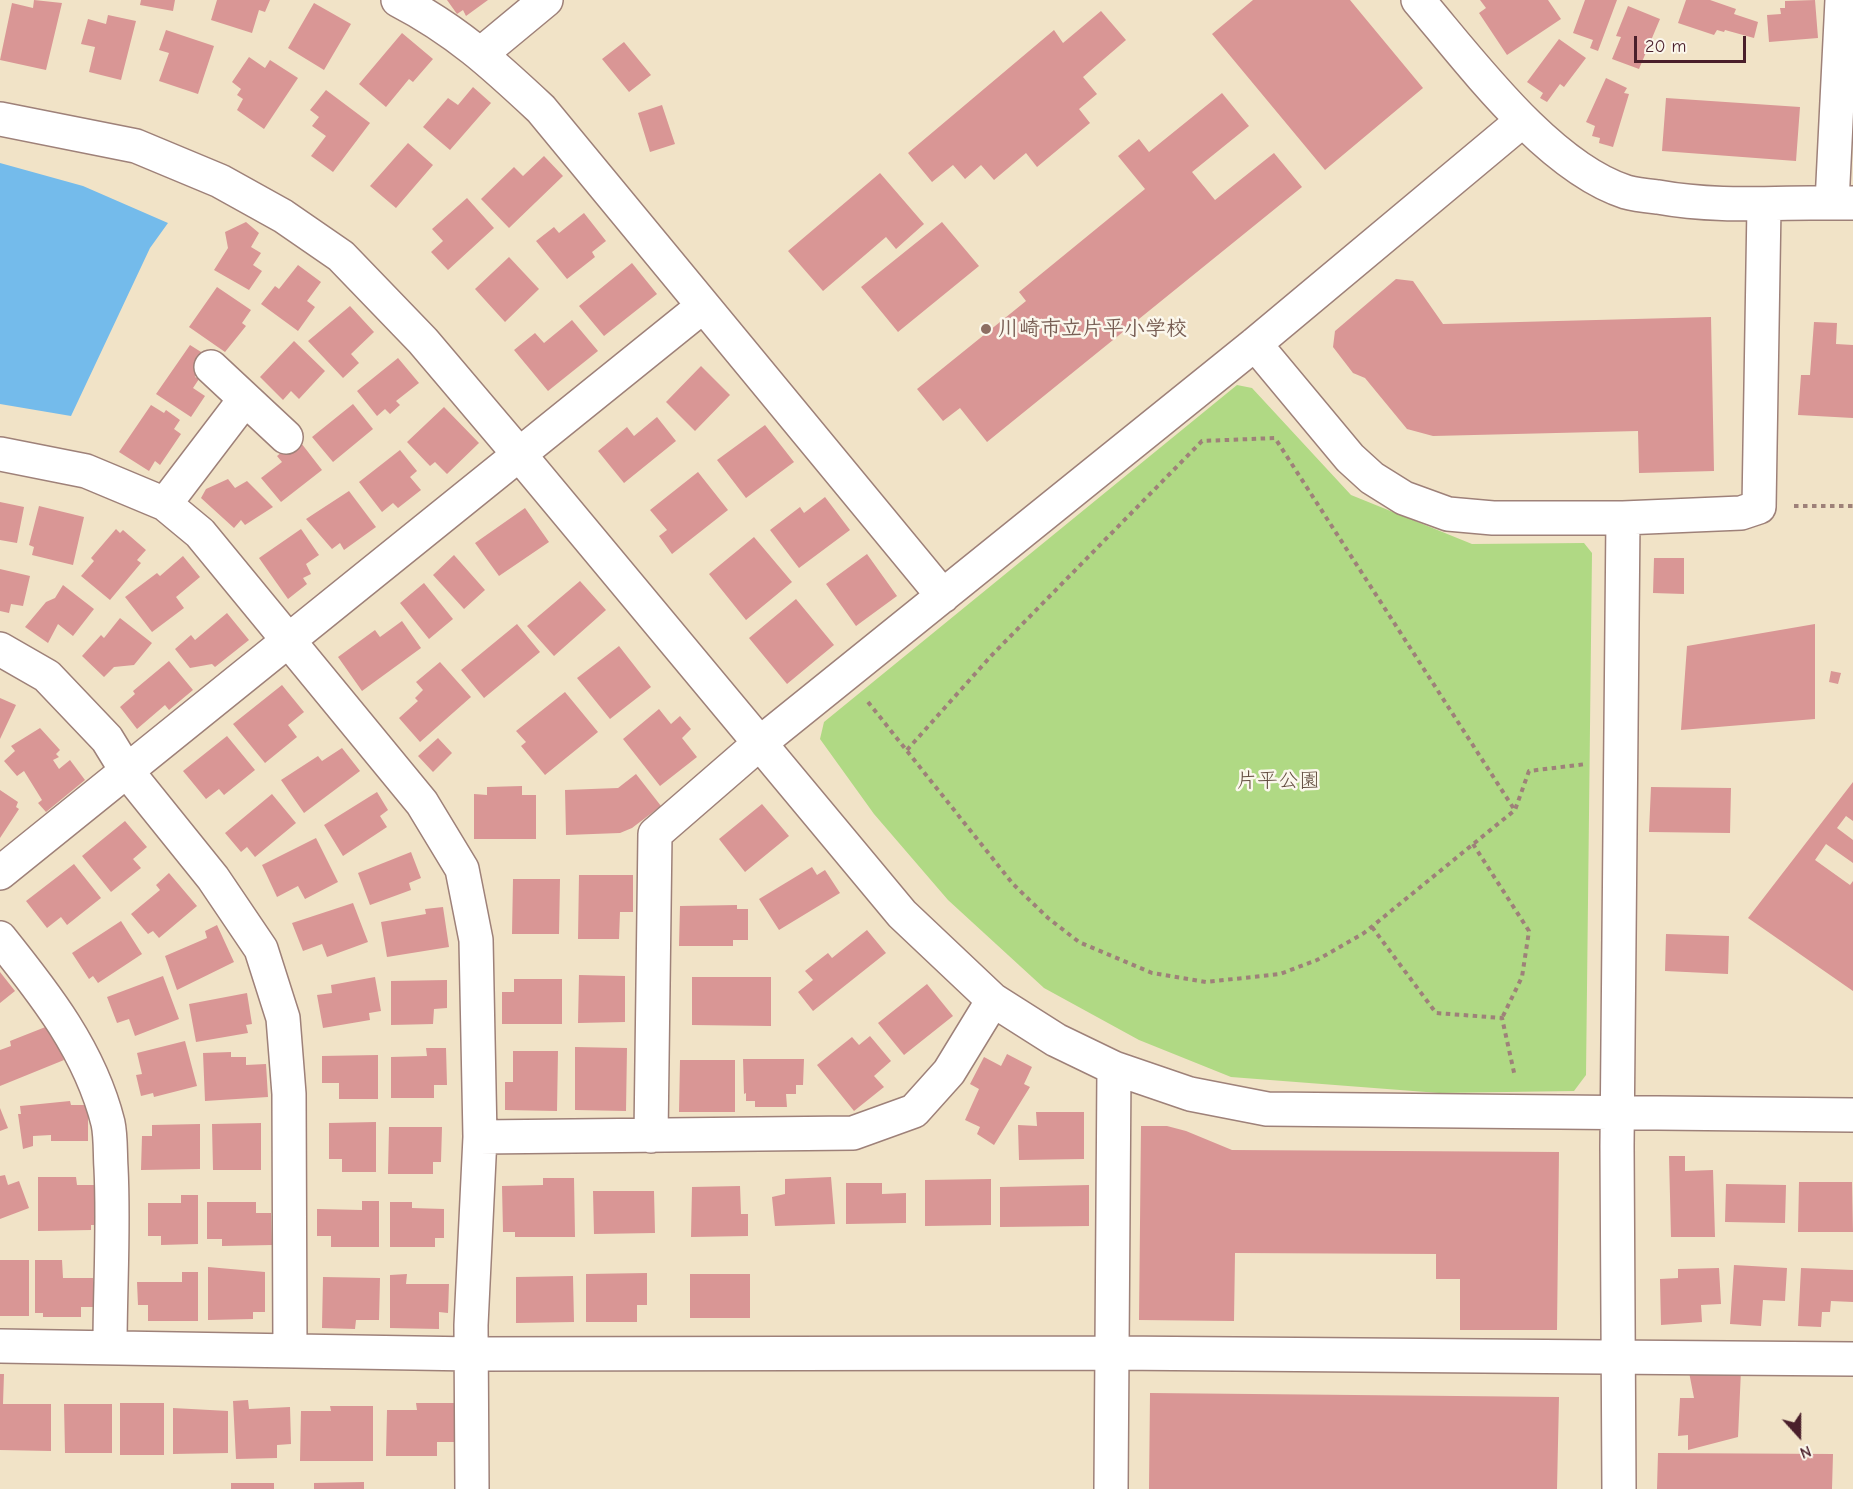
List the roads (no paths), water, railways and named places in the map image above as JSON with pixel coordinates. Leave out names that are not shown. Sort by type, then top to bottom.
[{"type":"street","points":[[398,0],[430,17],[482,53],[541,109],[702,307],[943,596]]},
{"type":"street","points":[[482,53],[546,0]]},
{"type":"street","points":[[1418,0],[1522,121],[1582,169],[1626,192],[1691,203],[1764,206],[1842,203],[1842,0]]},
{"type":"street","points":[[0,119],[136,146],[220,181],[283,216],[341,256],[383,298],[518,453],[902,914],[993,1000],[1056,1040],[1114,1068],[1190,1094],[1267,1109],[1853,1115]]},
{"type":"street","points":[[651,1136],[655,834],[760,743],[1255,344],[1522,121]]},
{"type":"street","points":[[1255,344],[1350,458],[1372,478],[1404,498],[1448,514],[1482,518],[1623,518],[1741,513],[1759,507],[1764,206]]},
{"type":"street","points":[[0,873],[518,453],[702,307]]},
{"type":"street","points":[[211,367],[286,437]]},
{"type":"street","points":[[165,504],[245,399]]},
{"type":"street","points":[[0,454],[86,471],[165,504],[200,533],[422,803],[462,869],[476,940],[480,1137],[471,1325],[472,1489]]},
{"type":"street","points":[[1619,1489],[1618,1113],[1623,518]]},
{"type":"street","points":[[0,649],[47,676],[107,739],[126,770],[213,878],[261,949],[283,1018],[289,1106],[290,1351]]},
{"type":"street","points":[[0,938],[52,1003],[76,1043],[93,1079],[108,1124],[112,1191],[110,1347]]},
{"type":"street","points":[[480,1137],[853,1132],[914,1110],[949,1072],[993,1000]]},
{"type":"street","points":[[1111,1489],[1114,1068]]},
{"type":"street","points":[[0,1346],[472,1354],[1112,1353],[1853,1359]]},
{"type":"water","points":[[0,163],[83,186],[168,223],[150,248],[71,416],[0,404]]},
{"type":"place","name":"川崎市立片平小学校","points":[[986,329]]},
{"type":"park label","name":"片平公園","points":[[1278,781]]}]
